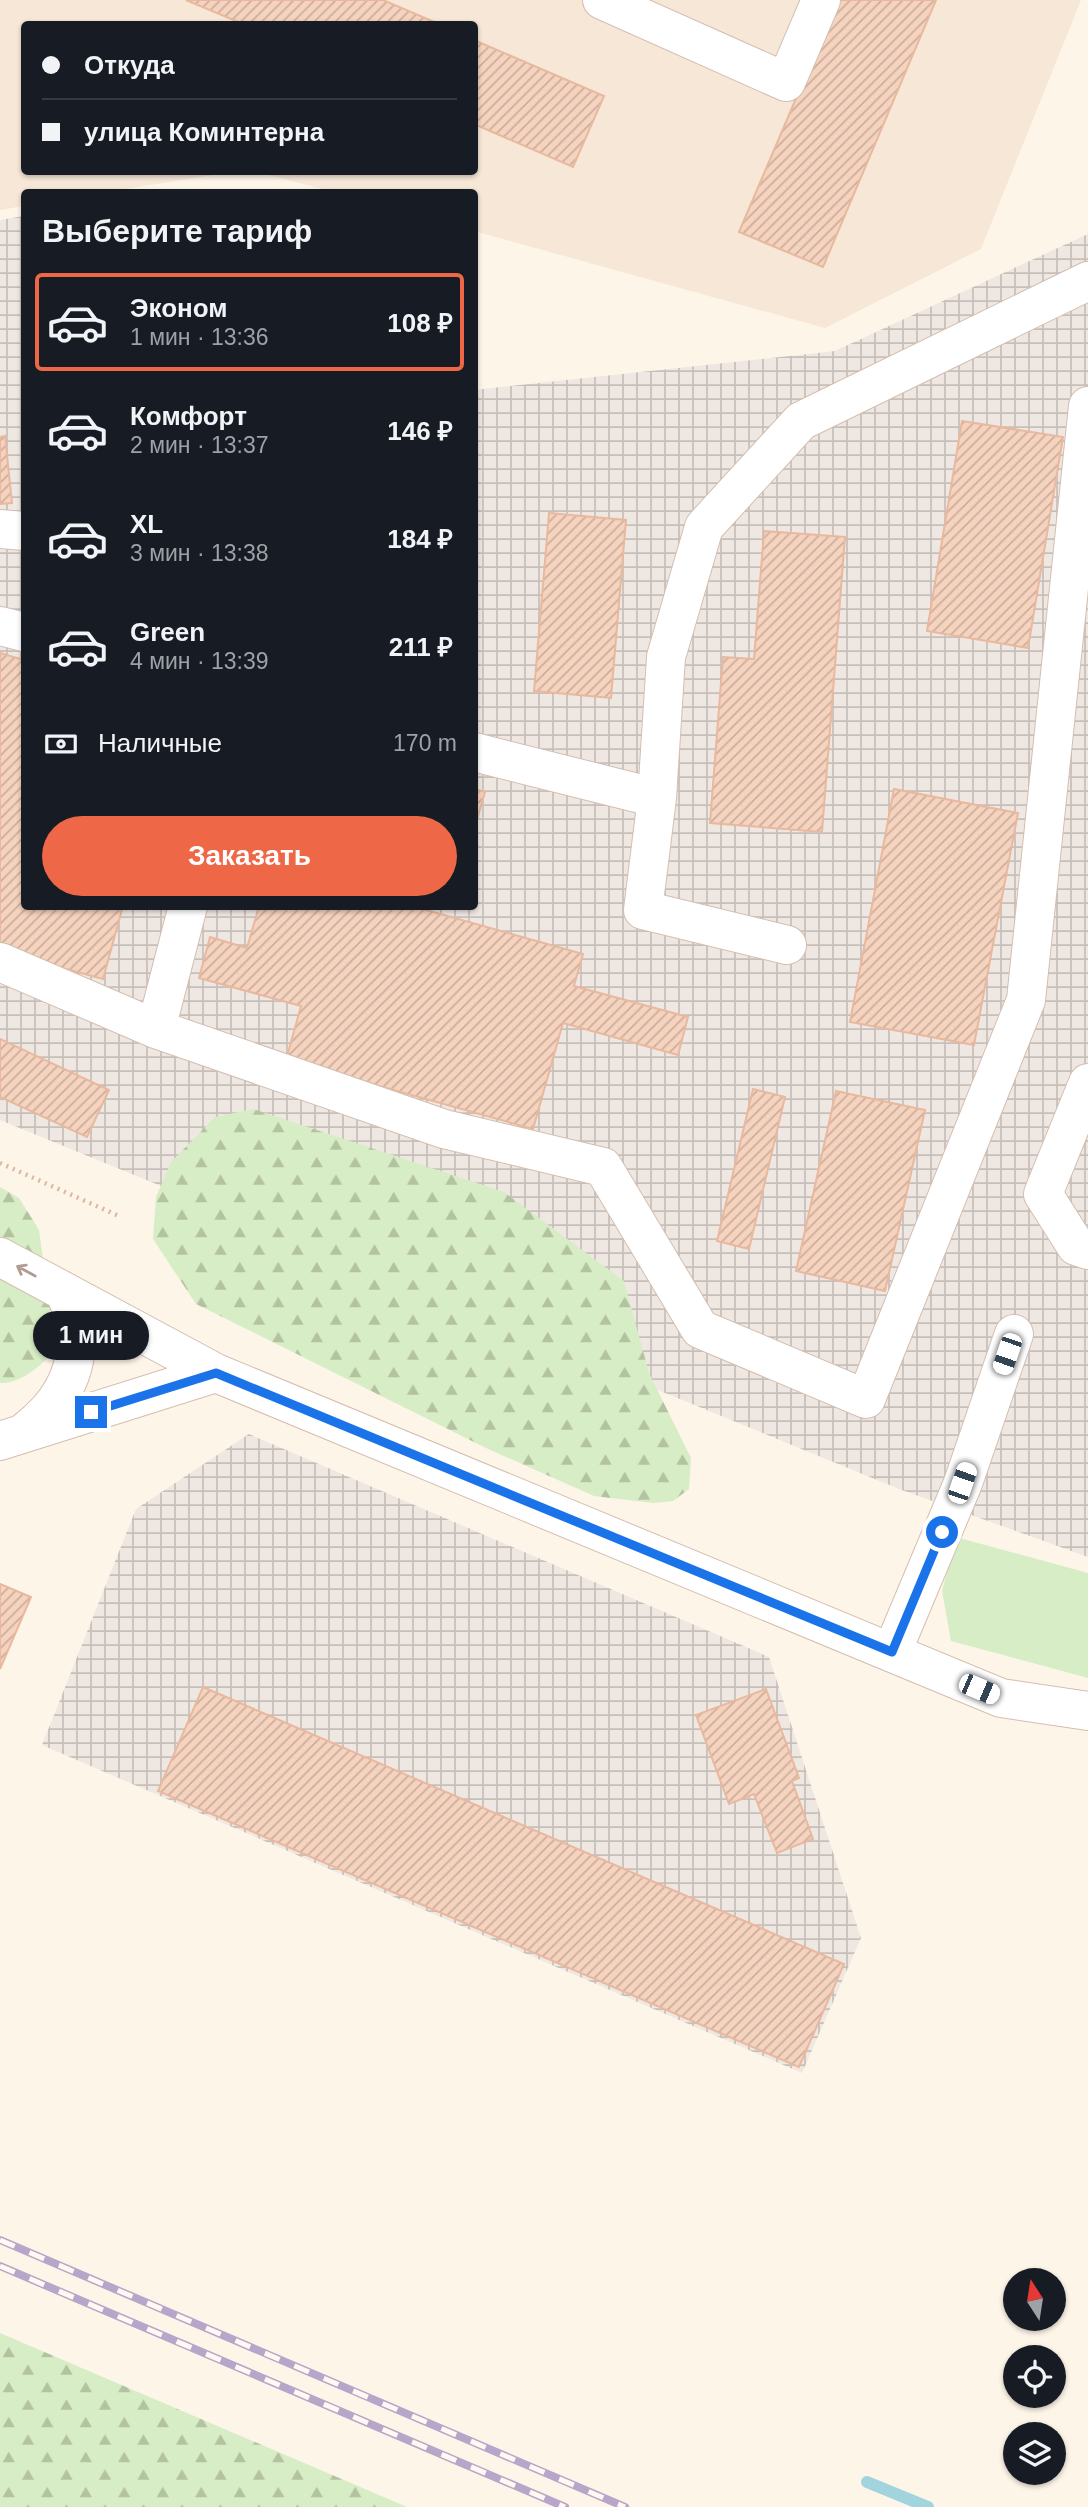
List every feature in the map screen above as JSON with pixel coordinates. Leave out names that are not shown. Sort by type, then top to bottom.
[{"type":"street","points":[[602,0],[786,82],[821,0]]},
{"type":"street","points":[[788,945],[643,910],[657,798],[666,657],[704,527],[801,421],[1088,281]]},
{"type":"street","points":[[0,962],[156,1029],[444,1129],[603,1167],[700,1329],[866,1399],[1026,1000],[1088,406]]},
{"type":"street","points":[[0,529],[21,531]]},
{"type":"street","points":[[0,626],[21,631]]},
{"type":"street","points":[[478,752],[657,798]]},
{"type":"street","points":[[156,1029],[187,910]]},
{"type":"street","points":[[1088,1083],[1043,1194],[1076,1246],[1088,1250]]},
{"type":"street","points":[[0,1256],[216,1373],[1001,1698],[1088,1711]]},
{"type":"street","points":[[8,1439],[47,1413],[68,1381],[76,1342],[74,1317],[65,1292]]},
{"type":"street","points":[[892,1652],[962,1483],[1014,1334]]},
{"type":"street","points":[[8,1439],[216,1373]]},
{"type":"path","points":[[0,1163],[119,1216]]},
{"type":"shaded area","points":[[0,0],[1081,0],[981,249],[825,328],[478,232],[478,189],[322,189],[269,175],[478,175],[478,21],[21,21],[21,175],[213,175],[125,189],[21,189],[21,206],[0,210]]},
{"type":"shaded area","points":[[21,216],[21,910],[478,910],[478,390],[835,351],[1088,234],[1088,1557],[899,1489],[0,1120],[0,220]]},
{"type":"shaded area","points":[[249,1434],[769,1657],[861,1938],[802,2073],[42,1745],[136,1509]]},
{"type":"green space","points":[[253,1109],[504,1192],[624,1281],[649,1373],[691,1458],[689,1489],[673,1501],[653,1503],[594,1496],[486,1448],[196,1304],[153,1239],[156,1197],[171,1162],[215,1117]]},
{"type":"green space","points":[[0,1187],[19,1198],[39,1230],[56,1349],[24,1377],[0,1383]]},
{"type":"green space","points":[[956,1537],[1088,1573],[1088,1678],[951,1641],[942,1591]]},
{"type":"green space","points":[[0,2333],[407,2507],[0,2507]]},
{"type":"building","points":[[186,0],[383,0],[432,21],[236,21]]},
{"type":"building","points":[[838,0],[936,0],[823,267],[739,232]]},
{"type":"building","points":[[478,42],[604,96],[573,167],[478,126]]},
{"type":"building","points":[[962,421],[1063,437],[1028,648],[927,631]]},
{"type":"building","points":[[5,436],[12,503],[0,504],[0,437]]},
{"type":"building","points":[[549,513],[626,520],[611,698],[534,691]]},
{"type":"building","points":[[764,531],[845,537],[822,832],[710,823],[723,657],[754,659]]},
{"type":"building","points":[[0,653],[21,659],[21,910],[122,910],[103,979],[0,951]]},
{"type":"building","points":[[894,789],[1018,813],[974,1045],[850,1022]]},
{"type":"building","points":[[478,790],[485,792],[478,816]]},
{"type":"building","points":[[258,910],[426,910],[583,954],[574,986],[688,1017],[678,1055],[563,1023],[533,1129],[286,1060],[301,1006],[199,978],[210,937],[247,948]]},
{"type":"building","points":[[0,1039],[109,1090],[87,1137],[0,1097]]},
{"type":"building","points":[[753,1089],[785,1097],[749,1249],[717,1241]]},
{"type":"building","points":[[836,1091],[925,1110],[885,1291],[796,1271]]},
{"type":"building","points":[[0,1584],[31,1597],[0,1669]]},
{"type":"building","points":[[203,1687],[844,1964],[799,2067],[158,1791]]},
{"type":"building","points":[[766,1689],[799,1778],[792,1781],[813,1839],[777,1853],[754,1794],[729,1804],[696,1715]]},
{"type":"waterway","points":[[867,2482],[928,2507]]},
{"type":"railway","points":[[0,2240],[625,2507]]},
{"type":"railway","points":[[0,2266],[565,2507]]},
{"type":"route","points":[[91,1412],[216,1373],[892,1652],[942,1532]]}]
